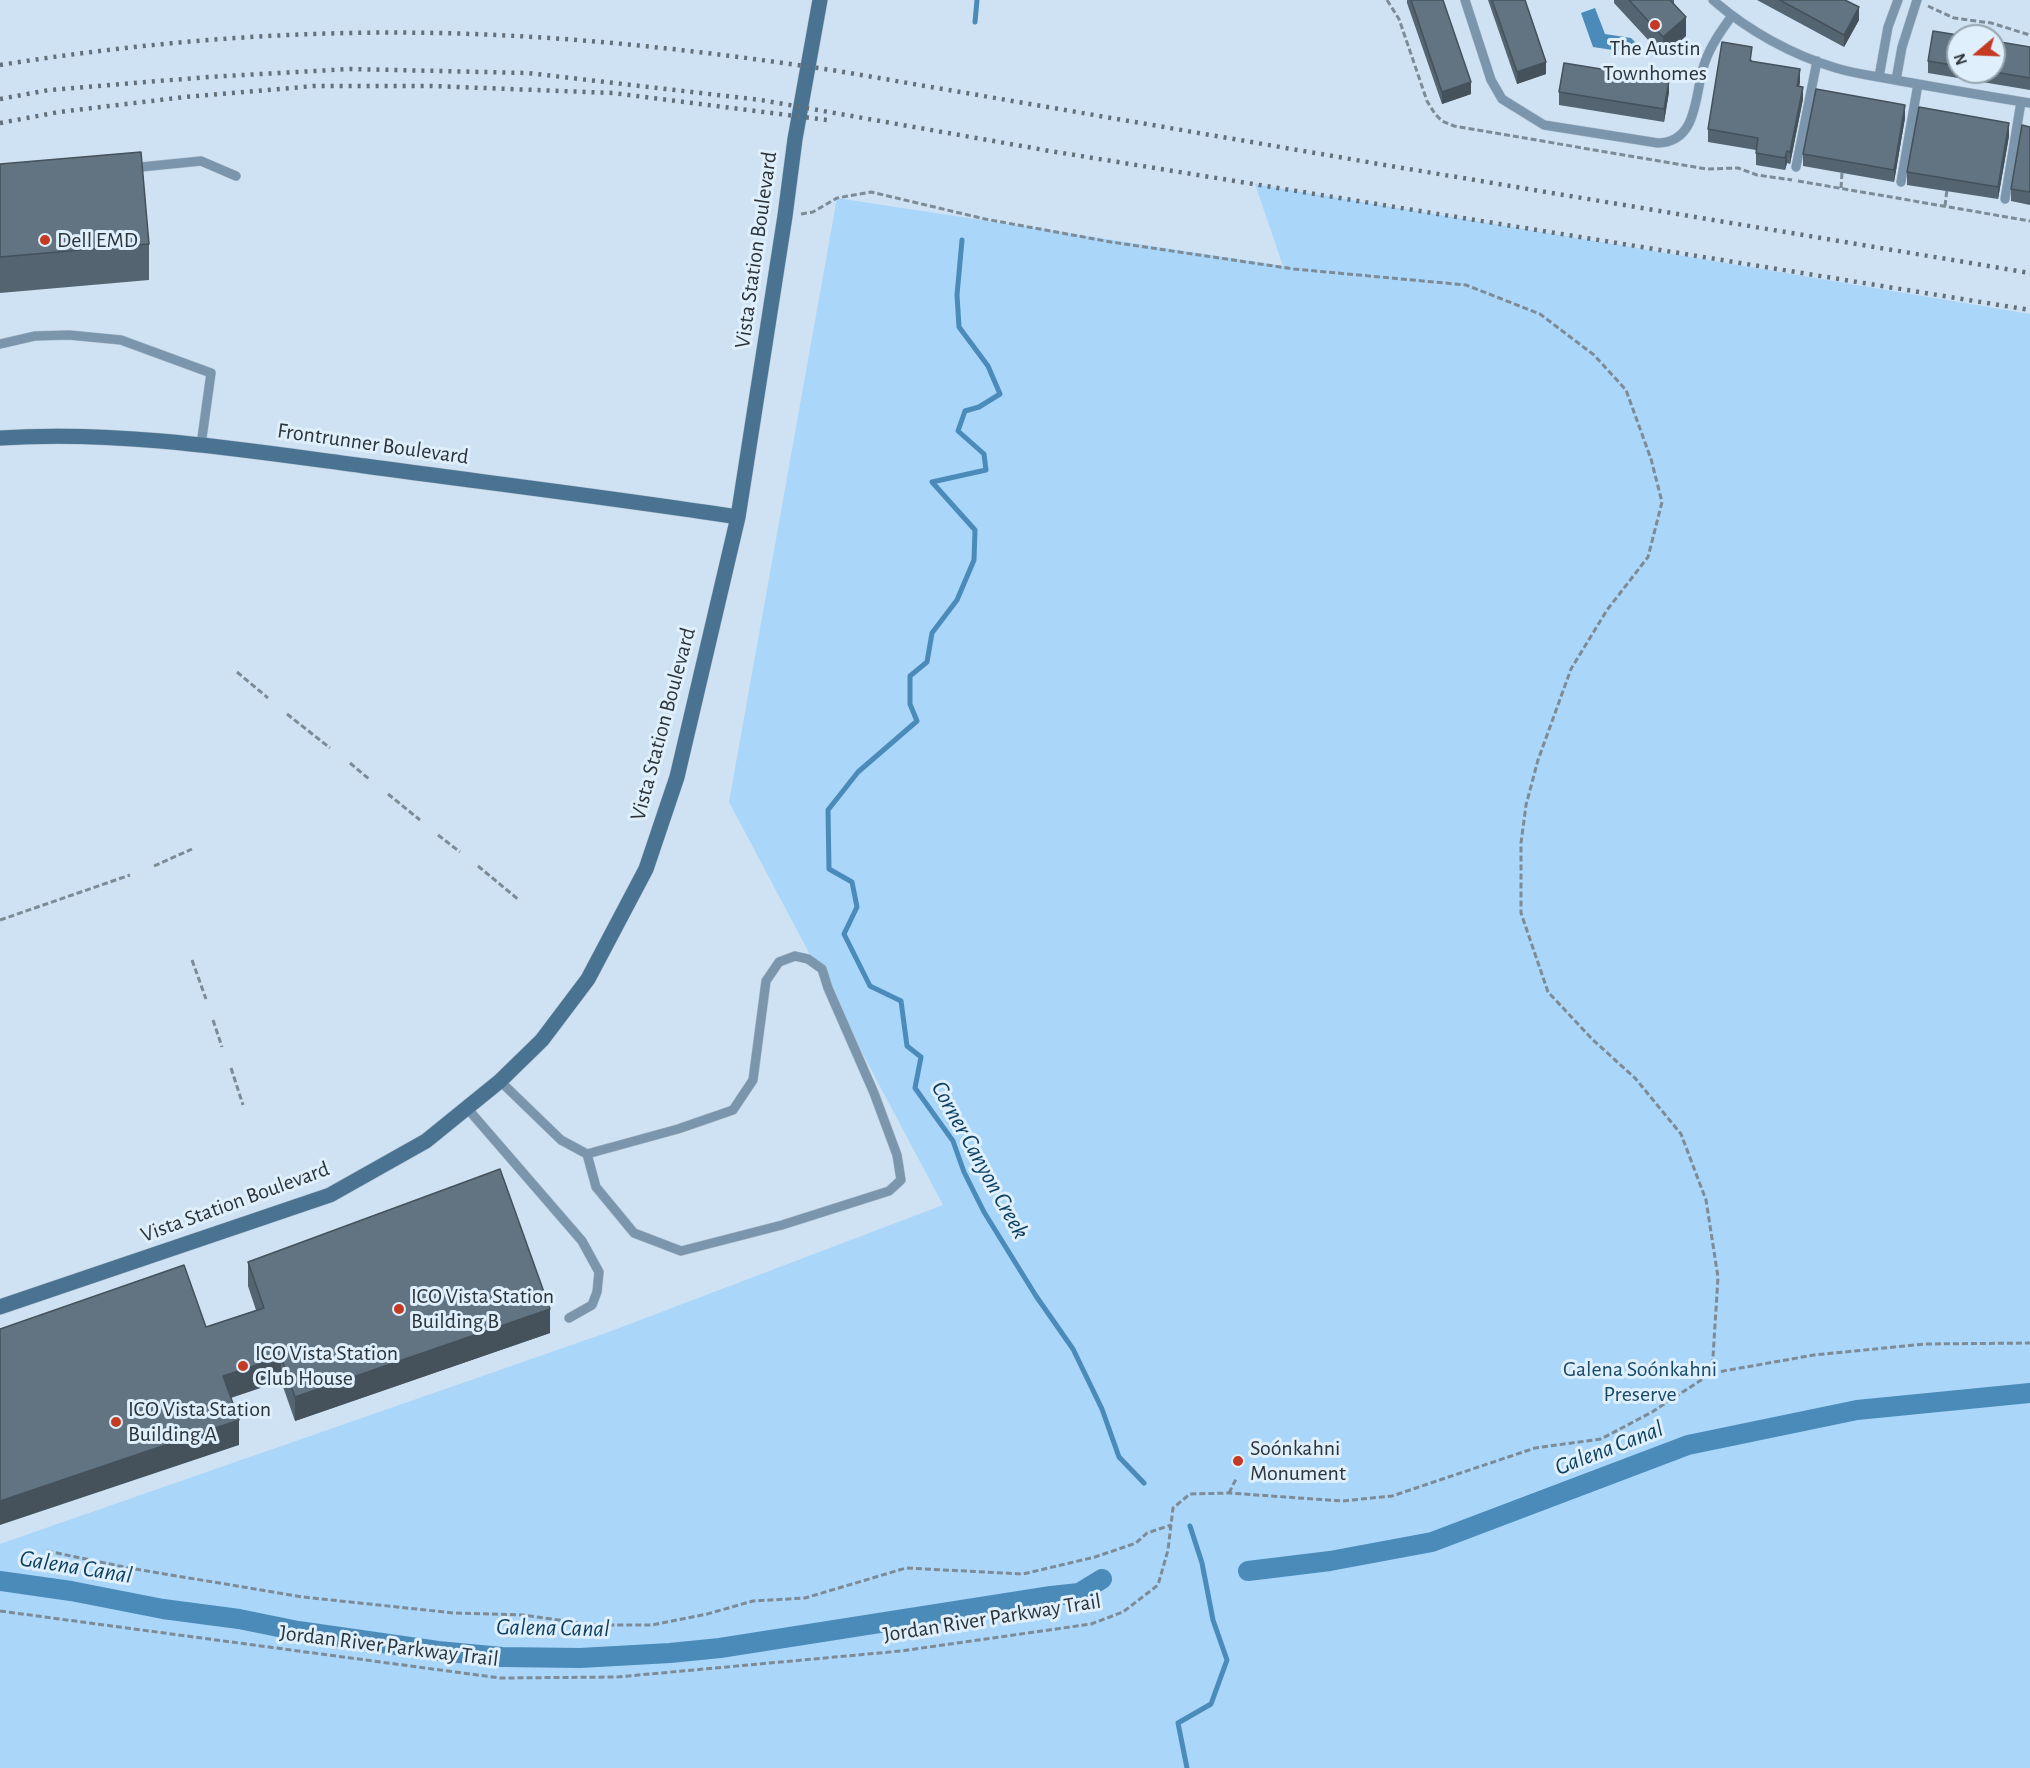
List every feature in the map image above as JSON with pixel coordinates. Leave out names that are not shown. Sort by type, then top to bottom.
[{"type":"street","name":"Vista Station Boulevard","points":[[0,1307],[330,1195],[426,1141],[500,1081],[542,1040],[588,980],[646,869],[677,777],[738,517],[795,139],[820,0]]},
{"type":"street","name":"Frontrunner Boulevard","points":[[0,438],[48,434],[129,438],[201,445],[738,517]]},
{"type":"lane","points":[[1465,0],[1491,80],[1502,99],[1538,122],[1551,126],[1658,143],[1672,141],[1689,127],[1705,62],[1720,32],[1731,17]]},
{"type":"lane","points":[[1713,0],[1731,17],[1787,48],[1817,61],[1879,77],[2026,102],[2005,199]]},
{"type":"lane","points":[[1879,77],[1888,27],[1898,0]]},
{"type":"lane","points":[[1896,80],[1902,47],[1917,1]]},
{"type":"lane","points":[[1796,167],[1817,61]]},
{"type":"lane","points":[[1901,182],[1918,84]]},
{"type":"lane","points":[[118,169],[201,161],[236,176]]},
{"type":"lane","points":[[0,344],[34,336],[57,335],[121,340],[211,374],[201,445]]},
{"type":"lane","points":[[500,1081],[561,1140],[587,1154],[678,1129],[733,1110],[753,1080],[766,981],[779,962],[795,956],[808,959],[822,969],[828,988],[874,1093],[893,1145],[901,1180],[889,1191],[857,1202],[782,1226],[681,1251],[634,1233],[596,1187],[587,1154]]},
{"type":"lane","points":[[467,1108],[582,1241],[592,1257],[599,1272],[597,1292],[592,1305],[569,1318]]},
{"type":"path","points":[[1917,1],[1953,18],[1991,23],[2030,35]]},
{"type":"path","points":[[1840,188],[1842,172],[1850,174]]},
{"type":"path","points":[[1945,207],[1948,184]]},
{"type":"path","points":[[785,216],[813,212],[837,198],[871,192],[985,219],[1111,242],[1294,269],[1466,285],[1540,314],[1594,355],[1626,390],[1651,459],[1662,502],[1648,557],[1607,610],[1571,669],[1538,760],[1526,806],[1521,843],[1521,913],[1548,992],[1593,1040],[1635,1078],[1681,1134],[1706,1200],[1718,1277],[1712,1373]]},
{"type":"path","points":[[237,672],[268,698]]},
{"type":"path","points":[[287,714],[330,748]]},
{"type":"path","points":[[350,763],[369,779]]},
{"type":"path","points":[[388,794],[420,820]]},
{"type":"path","points":[[438,835],[459,852]]},
{"type":"path","points":[[154,866],[192,849]]},
{"type":"path","points":[[478,866],[519,900]]},
{"type":"path","points":[[0,920],[130,875]]},
{"type":"path","points":[[192,960],[206,999]]},
{"type":"path","points":[[213,1020],[222,1047]]},
{"type":"path","points":[[231,1068],[243,1105]]},
{"type":"path","name":"Jordan River Parkway Trail","points":[[0,1611],[500,1678],[617,1677],[901,1651],[1091,1624],[1123,1612],[1158,1586],[1168,1550],[1173,1508],[1190,1494],[1229,1493],[1342,1501],[1392,1496],[1535,1448],[1601,1439],[1652,1412],[1712,1373],[1814,1355],[1925,1344],[2030,1343]]},
{"type":"path","points":[[1229,1493],[1236,1479]]},
{"type":"path","points":[[47,1551],[129,1568],[303,1597],[454,1613],[523,1615],[595,1625],[652,1625],[707,1614],[753,1601],[806,1598],[906,1568],[1023,1574],[1095,1557],[1136,1543],[1148,1533],[1171,1525]]},
{"type":"green space","name":"Galena Soónkahni Preserve","points":[[1255,184],[2030,314],[2030,1768],[0,1768],[0,1544],[606,1333],[943,1205],[729,802],[837,198],[1283,266]]},
{"type":"shaded area","points":[[1595,8],[1605,34],[1631,38],[1637,44],[1626,52],[1593,47],[1581,13]]},
{"type":"building","points":[[1411,0],[1443,0],[1471,82],[1442,92]]},
{"type":"building","points":[[1492,0],[1525,0],[1546,62],[1517,72]]},
{"type":"building","points":[[1629,0],[1670,0],[1686,17],[1663,37]]},
{"type":"building","points":[[1780,0],[1845,0],[1859,7],[1844,35]]},
{"type":"building","points":[[1933,31],[1946,33],[1946,64],[1928,61]]},
{"type":"building","points":[[1722,42],[1752,47],[1750,61],[1800,69],[1797,86],[1803,87],[1790,152],[1787,151],[1785,158],[1756,153],[1758,138],[1708,129]]},
{"type":"building","points":[[2006,43],[2030,47],[2030,78],[2006,74]]},
{"type":"building","points":[[1564,63],[1669,80],[1664,109],[1559,92]]},
{"type":"building","points":[[1816,89],[1905,105],[1894,170],[1803,154]]},
{"type":"building","points":[[1919,107],[2009,123],[1998,187],[1907,172]]},
{"type":"building","points":[[2022,125],[2030,127],[2030,192],[2011,189]]},
{"type":"building","points":[[141,152],[149,244],[0,257],[0,164]]},
{"type":"building","points":[[500,1169],[550,1309],[295,1397],[281,1357],[223,1376],[239,1420],[0,1501],[0,1329],[184,1265],[206,1327],[264,1308],[248,1262]]},
{"type":"waterway","name":"Corner Canyon Creek","points":[[975,22],[977,0]]},
{"type":"waterway","name":"Corner Canyon Creek","points":[[962,240],[957,295],[959,327],[988,366],[1000,394],[979,407],[965,411],[958,431],[984,454],[986,470],[932,482],[975,530],[974,560],[957,600],[932,633],[927,662],[910,676],[910,704],[917,721],[858,772],[828,810],[829,869],[852,882],[857,907],[844,934],[870,986],[901,1001],[907,1046],[921,1057],[915,1088],[953,1141],[964,1172],[984,1212],[1036,1296],[1073,1349],[1102,1409],[1119,1457],[1144,1483]]},
{"type":"waterway","name":"Galena Canal","points":[[1248,1571],[1330,1561],[1432,1542],[1688,1445],[1857,1410],[2030,1393]]},
{"type":"waterway","name":"Corner Canyon Creek","points":[[1187,1768],[1178,1723],[1211,1704],[1227,1660],[1213,1620],[1202,1563],[1190,1526]]},
{"type":"waterway","name":"Galena Canal","points":[[0,1581],[71,1591],[163,1609],[239,1619],[298,1631],[438,1651],[502,1657],[580,1658],[720,1648],[1079,1593],[1102,1579]]},
{"type":"railway","points":[[0,65],[123,48],[309,34],[434,33],[539,37],[625,44],[838,71],[2030,273]]},
{"type":"railway","points":[[0,99],[49,90],[208,77],[350,69],[528,73],[761,100],[1050,151],[2030,310]]},
{"type":"railway","points":[[0,123],[59,112],[185,97],[314,86],[432,86],[613,93],[827,120]]},
{"type":"place","name":"The Austin Townhomes","points":[[1655,25]]},
{"type":"place","name":"Dell EMD","points":[[45,240]]},
{"type":"place","name":"ICO Vista Station Building B","points":[[399,1309]]},
{"type":"place","name":"ICO Vista Station Club House","points":[[243,1366]]},
{"type":"place","name":"ICO Vista Station Building A","points":[[116,1422]]},
{"type":"place","name":"Soónkahni Monument","points":[[1238,1461]]}]
